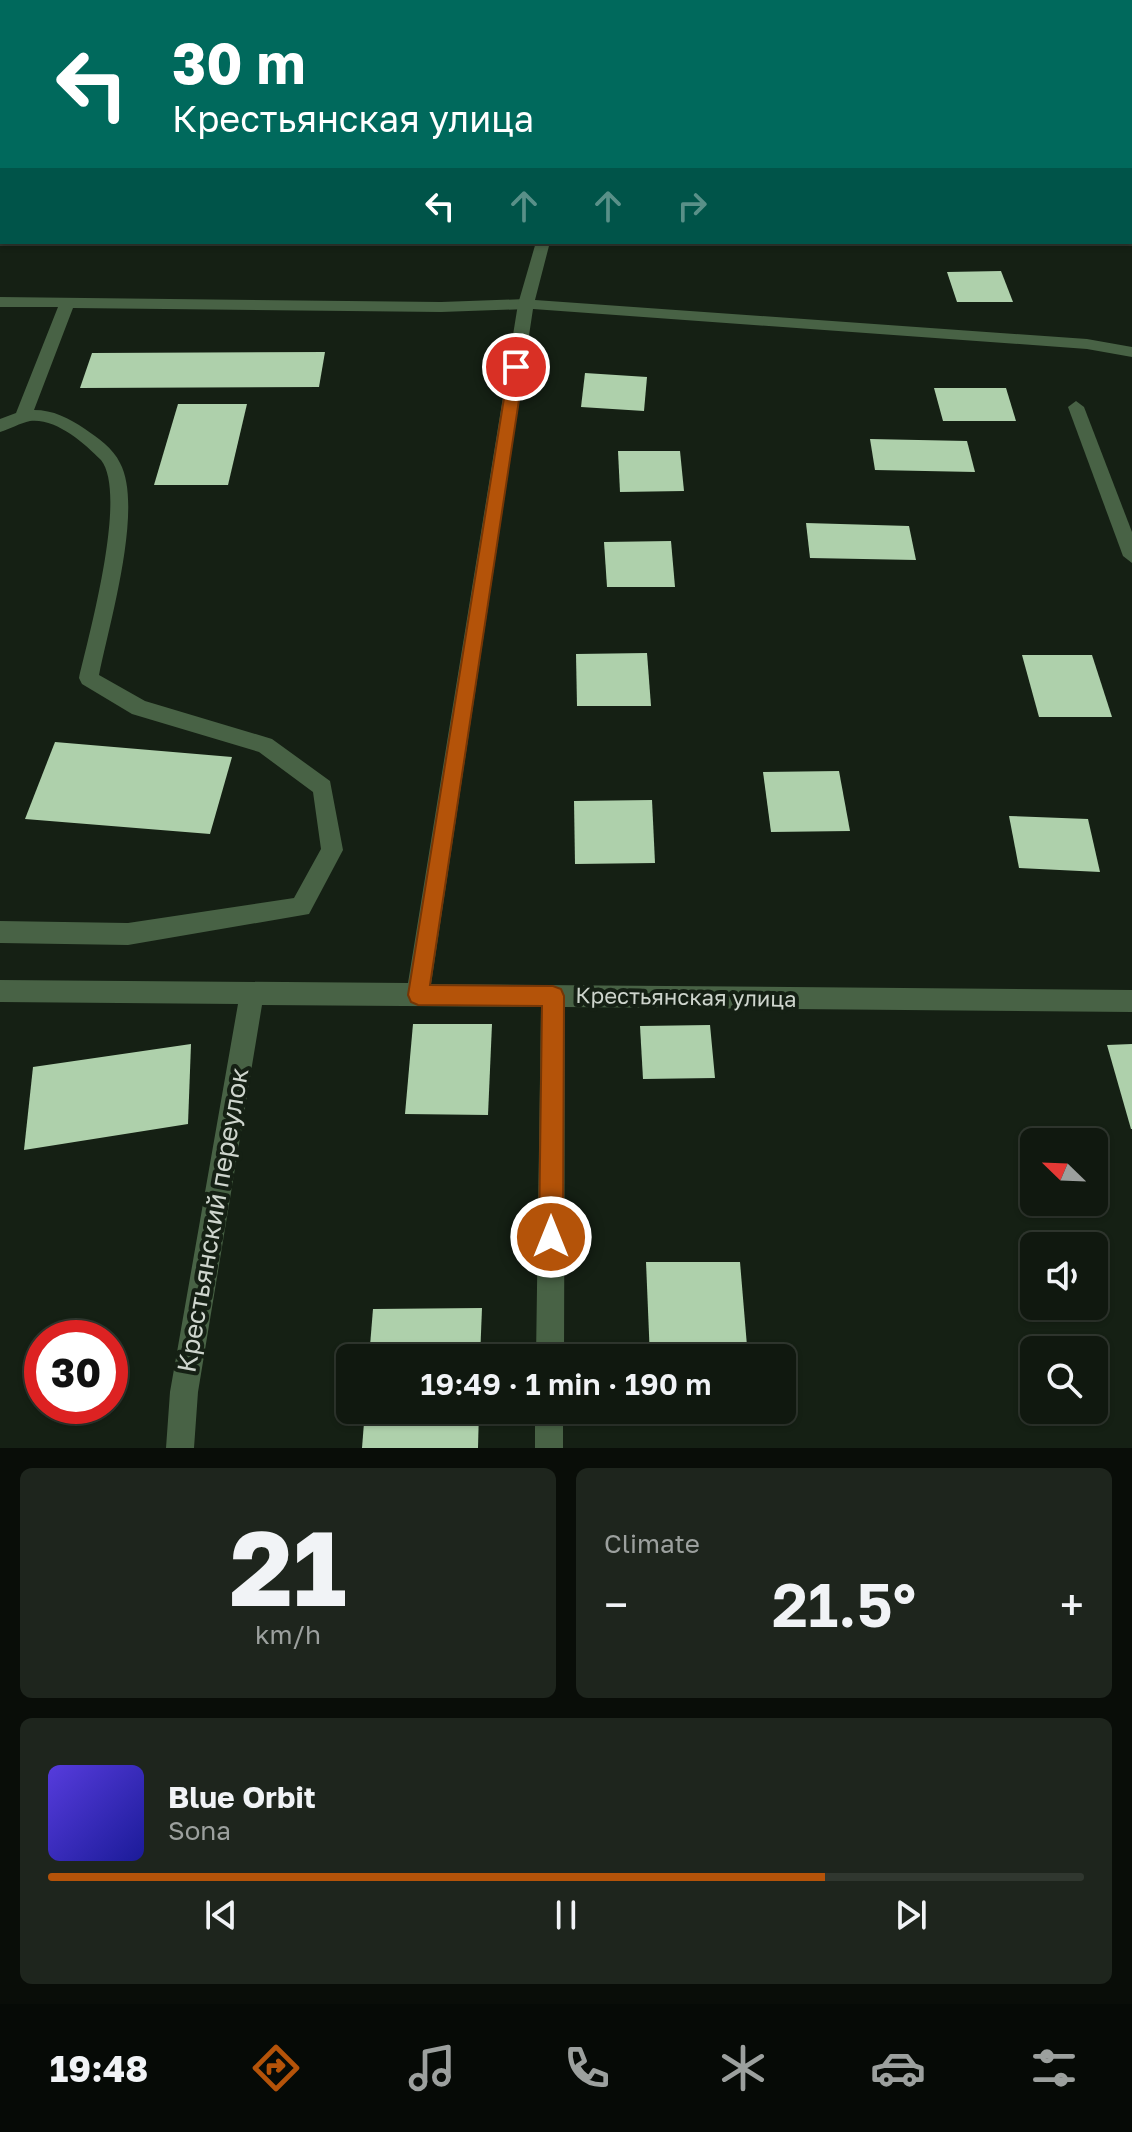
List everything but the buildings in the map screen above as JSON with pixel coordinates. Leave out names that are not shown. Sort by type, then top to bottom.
[{"type":"street","points":[[418,995],[526,304],[542,244]]},
{"type":"street","points":[[0,302],[441,307],[526,304],[1087,344],[1132,352]]},
{"type":"street","points":[[24,415],[67,303]]},
{"type":"street","points":[[1076,407],[1132,556]]},
{"type":"street","points":[[0,426],[24,415],[54,416],[82,434],[113,465],[119,507],[89,678],[139,708],[265,745],[323,787],[332,850],[301,907],[128,934],[0,932]]},
{"type":"street","name":"Крестьянская улица","points":[[0,991],[1132,1001]]},
{"type":"street","name":"Крестьянский переулок","points":[[180,1448],[184,1392],[252,993]]},
{"type":"street","points":[[550,1344],[553,996]]},
{"type":"street","points":[[549,1424],[549,1448]]},
{"type":"route","points":[[516,367],[418,995],[553,996],[551,1237]]}]
